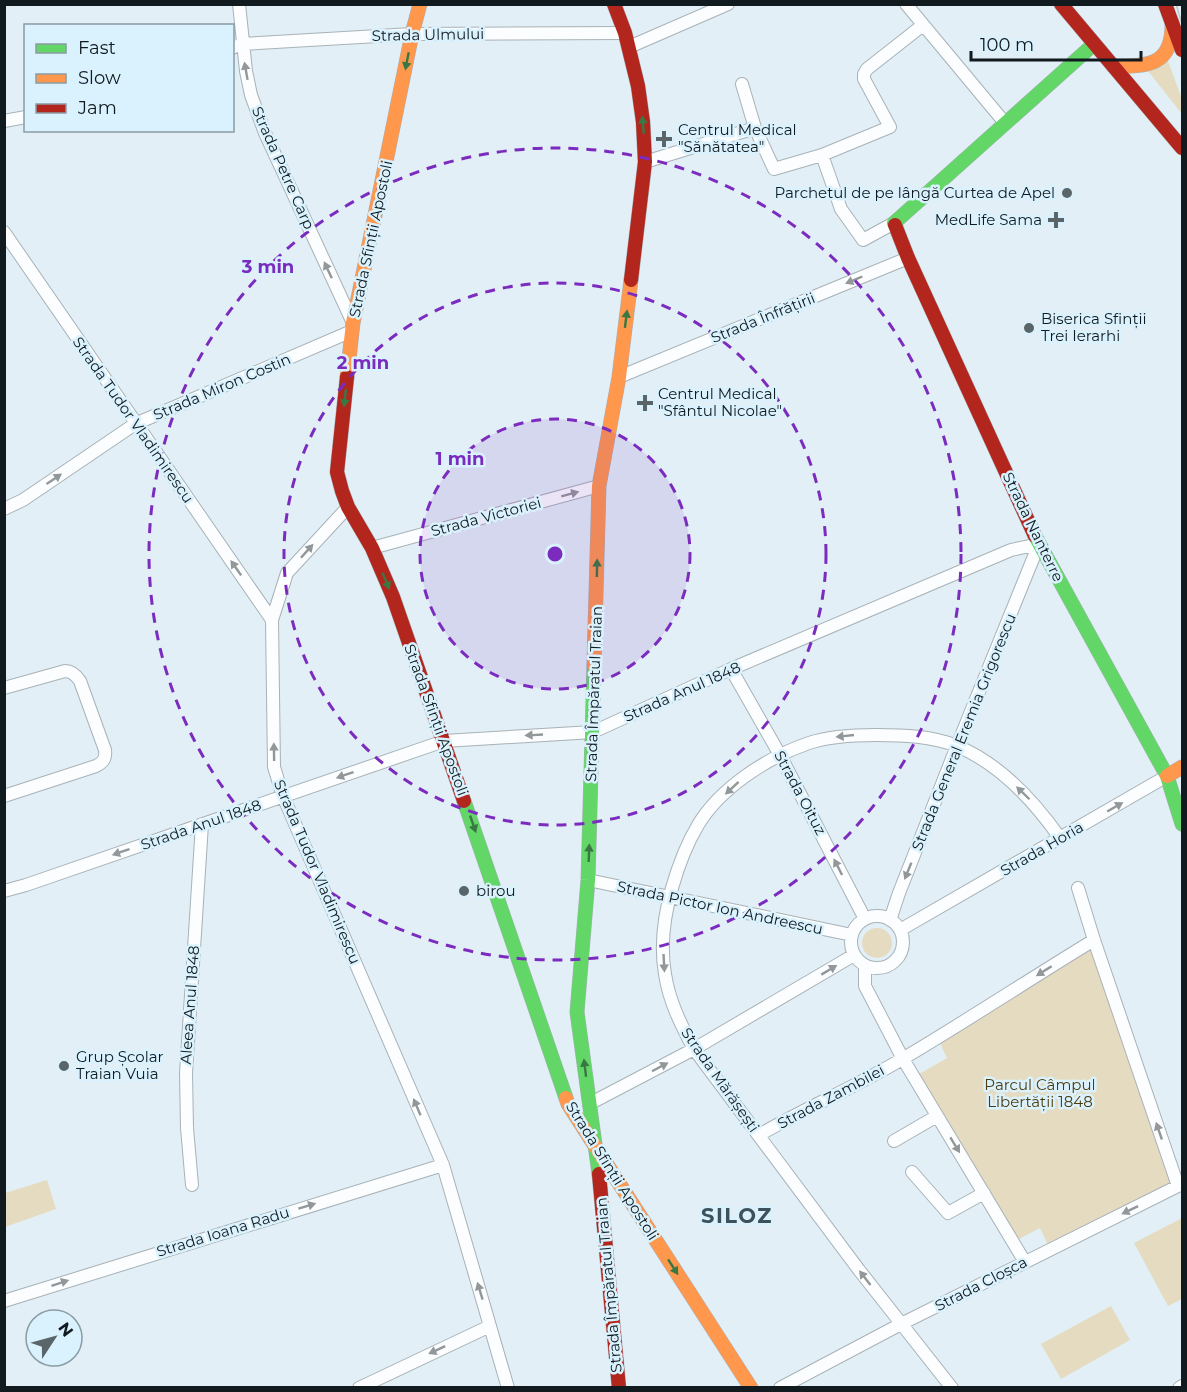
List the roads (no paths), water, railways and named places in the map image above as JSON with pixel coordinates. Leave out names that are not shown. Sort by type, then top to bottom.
[{"type":"street","name":"Strada Petre Carp","points":[[239,4],[237,46],[251,94],[265,133],[353,327]]},
{"type":"street","name":"Strada Sfinții Apostoli","points":[[420,4],[353,327],[337,472],[348,507],[372,548],[393,597],[568,1104],[751,1388]]},
{"type":"street","name":"Strada Împăratul Traian","points":[[614,4],[625,33],[638,86],[645,162],[619,377],[599,486],[588,880],[577,1012],[596,1147],[619,1388]]},
{"type":"street","points":[[629,47],[728,4]]},
{"type":"street","points":[[906,4],[1005,123]]},
{"type":"street","points":[[1061,4],[1182,148]]},
{"type":"street","points":[[1165,4],[1182,50]]},
{"type":"street","points":[[1113,66],[1148,64],[1164,55],[1171,43],[1172,23]]},
{"type":"street","points":[[742,84],[755,128],[774,169],[822,154],[890,127],[864,79],[864,74],[867,69],[923,25]]},
{"type":"street","name":"Strada Ulmului","points":[[237,46],[412,34],[625,33]]},
{"type":"street","points":[[822,154],[840,209],[863,240],[894,223],[1095,44]]},
{"type":"street","points":[[4,121],[24,117]]},
{"type":"street","points":[[645,162],[755,128]]},
{"type":"street","name":"Strada Nanterre","points":[[894,223],[1039,544],[1167,776],[1182,824]]},
{"type":"street","name":"Strada Tudor Vladimirescu","points":[[4,232],[272,620],[274,768],[283,796],[443,1165],[508,1388]]},
{"type":"street","name":"Strada Înfrățirii","points":[[619,377],[908,258]]},
{"type":"street","name":"Strada Miron Costin","points":[[4,509],[23,500],[135,424],[353,327]]},
{"type":"street","name":"Strada Victoriei","points":[[372,548],[599,486]]},
{"type":"street","points":[[272,620],[287,573],[348,507]]},
{"type":"street","name":"Strada Anul 1848","points":[[4,891],[444,741],[592,732],[731,669],[1011,550],[1039,544]]},
{"type":"street","name":"Strada General Eremia Grigorescu","points":[[890,920],[957,746],[1039,544]]},
{"type":"street","name":"Strada Oituz","points":[[731,669],[780,755],[865,919]]},
{"type":"street","points":[[4,688],[65,671],[74,674],[80,681],[105,750],[105,756],[104,761],[96,766],[4,796]]},
{"type":"street","name":"Strada Mărășești","points":[[952,1388],[819,1218],[694,1049],[678,1019],[665,974],[663,939],[665,915],[676,873],[687,847],[698,825],[713,805],[741,779],[780,755],[810,743],[842,736],[900,735],[957,746],[981,759],[1025,794],[1044,814],[1060,838]]},
{"type":"street","name":"Strada Horia","points":[[900,930],[1182,767]]},
{"type":"street","name":"Aleea Anul 1848","points":[[192,1185],[187,1128],[186,1073],[202,824]]},
{"type":"street","name":"Strada Pictor Ion Andreescu","points":[[588,880],[852,935]]},
{"type":"street","points":[[1078,888],[1180,1185]]},
{"type":"street","points":[[882,916],[890,920],[900,930],[903,946],[900,954],[896,960],[881,968],[865,965],[854,955],[852,935],[859,923],[865,919],[882,916]]},
{"type":"street","name":"Strada Zambilei","points":[[759,1135],[903,1059],[1094,940]]},
{"type":"street","points":[[589,1104],[694,1049],[854,955]]},
{"type":"street","points":[[865,965],[865,986],[903,1059],[1025,1262]]},
{"type":"street","points":[[894,1141],[937,1116]]},
{"type":"street","name":"Strada Ioana Radu","points":[[4,1301],[443,1165]]},
{"type":"street","points":[[912,1172],[948,1213],[984,1193]]},
{"type":"street","name":"Strada Cloșca","points":[[780,1388],[901,1324],[1180,1185]]},
{"type":"street","points":[[358,1388],[490,1326]]},
{"type":"tram line","points":[[1176,4],[1182,24]]},
{"type":"place","name":"Centrul Medical \"Sănătatea\"","points":[[664,139]]},
{"type":"place","name":"Parchetul de pe lângă Curtea de Apel","points":[[1067,193]]},
{"type":"place","name":"MedLife Sama","points":[[1056,220]]},
{"type":"place","name":"Biserica Sfinții Trei Ierarhi","points":[[1029,328]]},
{"type":"place","name":"Centrul Medical \"Sfântul Nicolae\"","points":[[645,403]]},
{"type":"place","name":"birou","points":[[464,891]]},
{"type":"place","name":"Grup Școlar Traian Vuia","points":[[64,1066]]},
{"type":"district","name":"SILOZ","points":[[737,1216]]},
{"type":"park label","name":"Parcul Câmpul Libertății 1848","points":[[1040,1094]]}]
